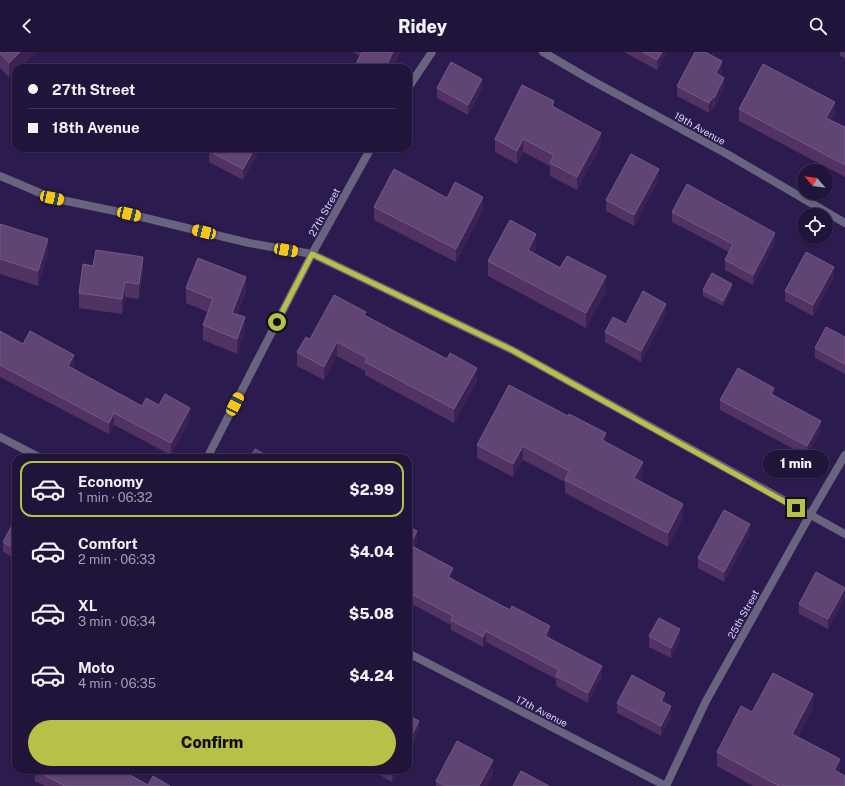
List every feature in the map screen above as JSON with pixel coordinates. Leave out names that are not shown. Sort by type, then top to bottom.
[{"type":"street","points":[[412,82],[432,52]]},
{"type":"street","name":"19th Avenue","points":[[543,52],[591,80],[727,154],[845,223]]},
{"type":"street","name":"27th Street","points":[[209,454],[312,254],[369,152]]},
{"type":"street","points":[[0,176],[52,198],[129,214],[248,243],[312,254],[512,350],[845,534]]},
{"type":"street","points":[[0,436],[34,454]]},
{"type":"street","name":"25th Street","points":[[666,786],[706,701],[845,455]]},
{"type":"street","name":"17th Avenue","points":[[412,655],[666,786]]},
{"type":"building","points":[[0,52],[20,52],[9,63]]},
{"type":"building","points":[[362,52],[393,52],[387,64],[356,64]]},
{"type":"building","points":[[643,52],[662,52],[657,60]]},
{"type":"building","points":[[695,52],[705,52],[722,61],[716,73],[724,78],[714,98],[713,97],[709,103],[677,86]]},
{"type":"building","points":[[451,62],[482,79],[468,105],[437,88]]},
{"type":"building","points":[[763,64],[835,102],[826,118],[845,127],[845,165],[739,109]]},
{"type":"building","points":[[522,85],[554,101],[552,106],[601,133],[577,177],[550,163],[554,155],[523,139],[517,151],[495,139]]},
{"type":"building","points":[[211,152],[253,152],[243,169]]},
{"type":"building","points":[[631,154],[659,169],[634,215],[606,200]]},
{"type":"building","points":[[394,169],[447,198],[455,182],[483,197],[456,249],[374,207]]},
{"type":"building","points":[[687,184],[775,233],[753,275],[725,260],[733,244],[672,212]]},
{"type":"building","points":[[510,220],[536,234],[528,250],[560,268],[567,256],[606,276],[586,313],[488,261]]},
{"type":"building","points":[[0,224],[48,239],[38,271],[0,259]]},
{"type":"building","points":[[96,250],[143,257],[139,284],[125,282],[122,299],[79,293],[83,264],[93,266]]},
{"type":"building","points":[[806,252],[834,267],[813,305],[785,291]]},
{"type":"building","points":[[198,258],[246,277],[232,313],[245,317],[237,339],[203,325],[213,299],[186,288]]},
{"type":"building","points":[[712,273],[732,284],[723,301],[703,290]]},
{"type":"building","points":[[643,291],[666,304],[641,351],[605,332],[613,317],[626,324]]},
{"type":"building","points":[[334,295],[366,312],[364,315],[447,359],[450,353],[477,368],[454,409],[365,362],[367,358],[337,342],[324,367],[297,352],[306,337],[310,339]]},
{"type":"building","points":[[826,327],[845,337],[845,364],[815,348]]},
{"type":"building","points":[[0,331],[23,344],[30,331],[74,355],[68,366],[142,406],[146,398],[159,405],[165,394],[190,408],[171,443],[114,413],[109,423],[0,365]]},
{"type":"building","points":[[738,368],[774,388],[771,394],[821,421],[807,446],[720,400]]},
{"type":"building","points":[[509,385],[568,416],[569,414],[606,433],[602,440],[643,462],[634,478],[683,504],[668,533],[565,480],[569,471],[523,446],[513,464],[477,445]]},
{"type":"building","points":[[255,449],[264,454],[252,454]]},
{"type":"building","points":[[724,510],[750,524],[724,572],[698,558]]},
{"type":"building","points":[[12,525],[12,547],[3,542]]},
{"type":"building","points":[[412,528],[417,531],[412,541]]},
{"type":"building","points":[[412,546],[453,568],[448,577],[510,610],[512,606],[550,626],[545,636],[602,666],[588,693],[556,676],[559,670],[486,631],[483,637],[451,620],[453,616],[412,594]]},
{"type":"building","points":[[816,572],[845,588],[828,619],[799,604]]},
{"type":"building","points":[[659,618],[680,629],[671,648],[649,636]]},
{"type":"building","points":[[773,673],[813,694],[792,734],[840,759],[834,770],[845,776],[845,786],[779,786],[717,752],[741,706],[752,712]]},
{"type":"building","points":[[632,675],[665,693],[661,701],[671,706],[661,726],[617,703]]},
{"type":"building","points":[[412,717],[419,721],[412,734]]},
{"type":"building","points":[[457,741],[493,760],[479,786],[446,786],[436,781]]},
{"type":"building","points":[[521,771],[549,786],[513,786]]},
{"type":"building","points":[[42,774],[128,774],[148,785],[153,776],[170,786],[65,786]]},
{"type":"route","points":[[277,322],[312,254],[512,350],[796,508]]}]
